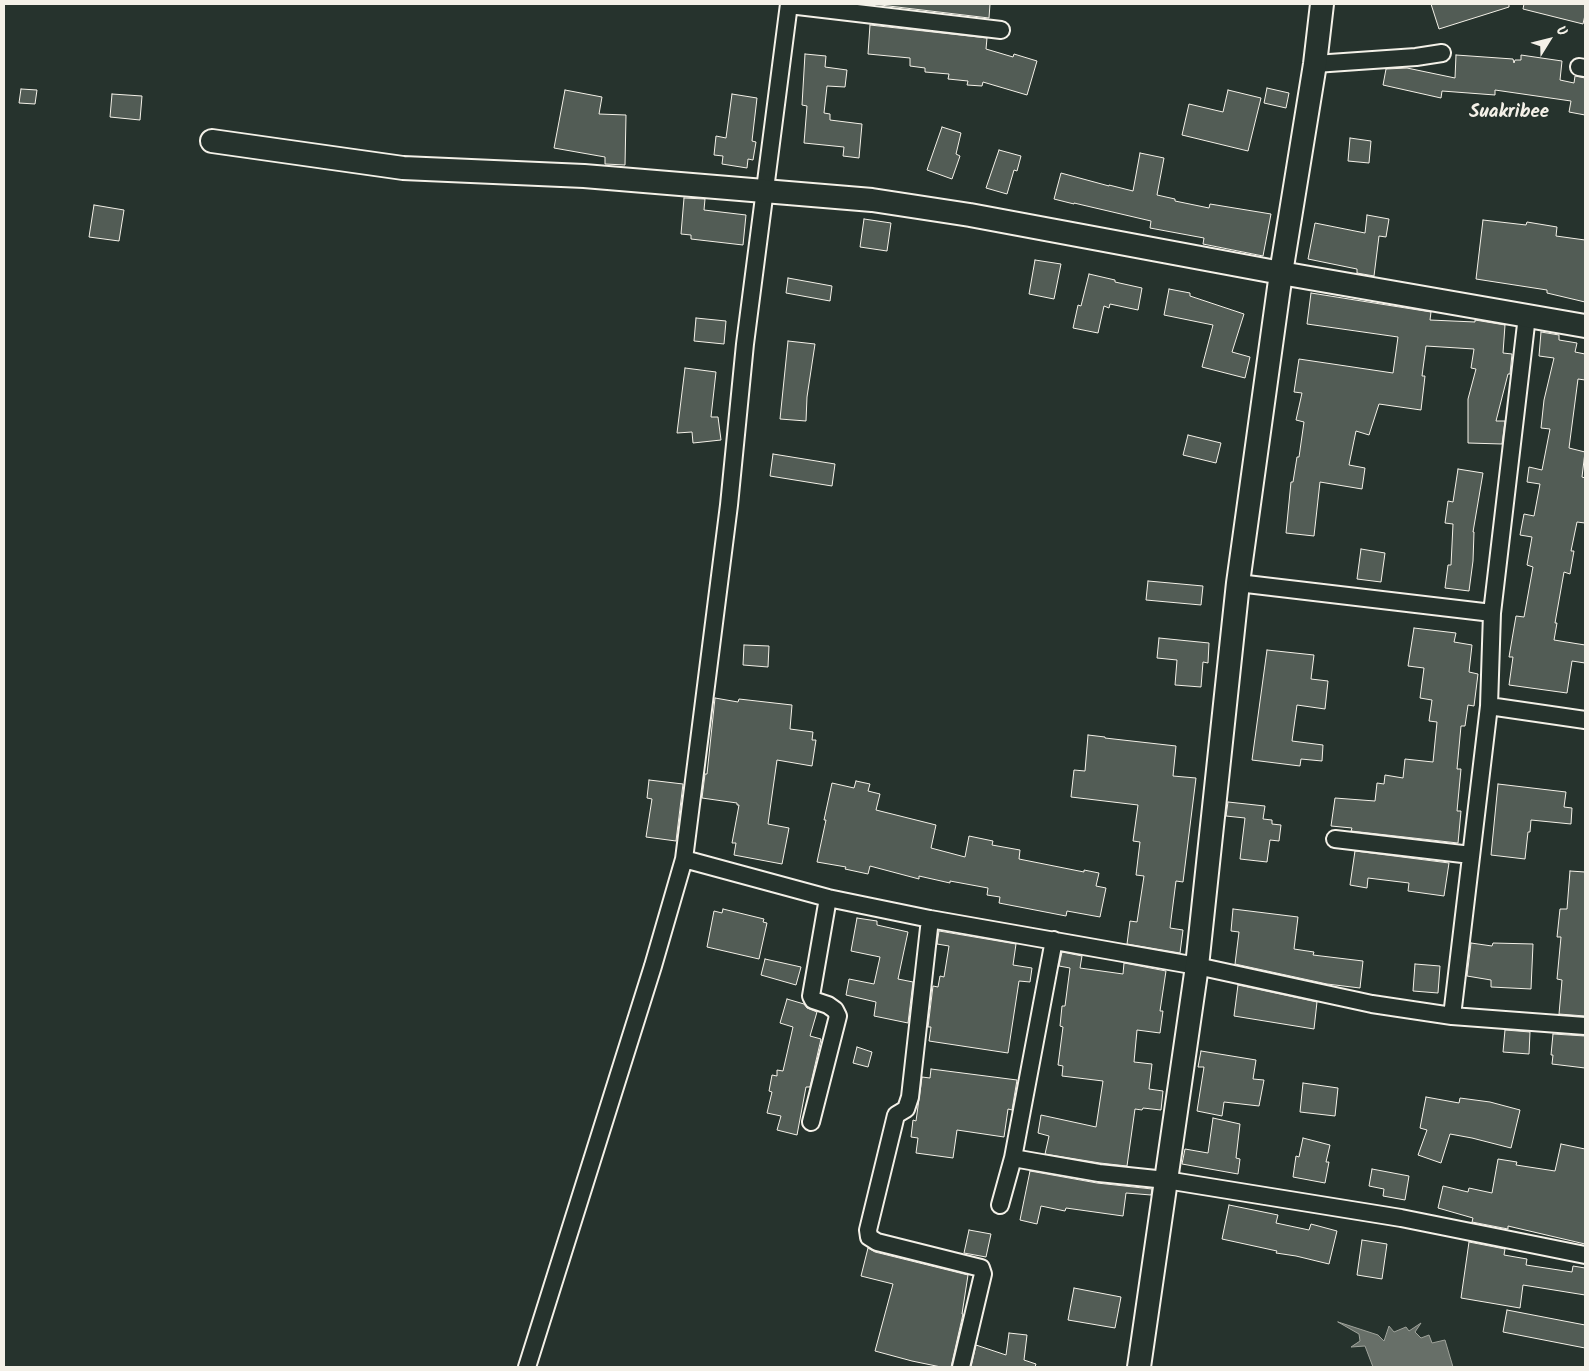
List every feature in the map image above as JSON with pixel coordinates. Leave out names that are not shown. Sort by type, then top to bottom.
[{"type":"street","points":[[527,1367],[653,966],[684,859],[729,505],[745,344],[789,4],[1001,30]]},
{"type":"street","points":[[1138,1367],[1197,966],[1238,583],[1281,273],[1315,64],[1322,4]]},
{"type":"street","points":[[1315,64],[1416,57],[1442,53]]},
{"type":"street","points":[[212,141],[403,168],[584,176],[872,200],[970,215],[1281,273],[1585,326]]},
{"type":"street","points":[[1452,1016],[1489,706],[1492,613],[1527,316]]},
{"type":"street","points":[[1238,583],[1492,613]]},
{"type":"street","points":[[1489,706],[1585,720]]},
{"type":"street","points":[[1335,839],[1471,855]]},
{"type":"street","points":[[684,859],[828,898],[930,919],[1197,966],[1372,1004],[1452,1016],[1585,1026]]},
{"type":"street","points":[[812,1122],[838,1016],[835,1010],[828,1005],[814,1000],[811,996],[828,898]]},
{"type":"street","points":[[930,919],[910,1097],[906,1109],[896,1115],[868,1230],[870,1237],[876,1242],[981,1268],[982,1274],[962,1367]]},
{"type":"street","points":[[1000,1204],[1013,1158],[1054,940]]},
{"type":"street","points":[[1013,1158],[1099,1173],[1166,1180],[1401,1218],[1585,1255]]},
{"type":"shaded area","points":[[1338,1322],[1378,1335],[1384,1341],[1389,1326],[1394,1332],[1406,1327],[1409,1331],[1421,1323],[1415,1332],[1421,1338],[1429,1335],[1432,1343],[1445,1340],[1453,1367],[1373,1367],[1365,1346],[1351,1347],[1360,1341],[1359,1334]]},
{"type":"building","points":[[872,4],[990,4],[989,18]]},
{"type":"building","points":[[1431,4],[1509,4],[1509,7],[1439,29]]},
{"type":"building","points":[[1524,4],[1585,4],[1583,24],[1523,9]]},
{"type":"building","points":[[870,25],[987,38],[986,49],[1013,57],[1014,54],[1037,61],[1027,95],[983,82],[982,86],[967,85],[968,81],[948,79],[949,74],[925,72],[925,68],[910,66],[910,58],[868,54]]},
{"type":"building","points":[[805,54],[826,56],[825,67],[847,70],[845,87],[827,86],[824,113],[830,114],[830,120],[862,124],[859,158],[843,156],[844,147],[804,143],[807,106],[802,105]]},
{"type":"building","points":[[1456,55],[1513,59],[1514,63],[1515,60],[1521,60],[1521,55],[1562,61],[1560,80],[1574,83],[1575,76],[1585,78],[1585,115],[1569,112],[1571,101],[1495,90],[1495,95],[1442,91],[1441,98],[1383,85],[1386,69],[1407,68],[1455,78]]},
{"type":"building","points":[[1267,88],[1289,93],[1286,108],[1264,103]]},
{"type":"building","points":[[21,89],[37,90],[35,104],[19,103]]},
{"type":"building","points":[[565,90],[602,97],[599,114],[626,115],[625,165],[605,164],[605,157],[554,148]]},
{"type":"building","points":[[1228,90],[1261,98],[1248,151],[1182,135],[1189,104],[1223,112]]},
{"type":"building","points":[[112,94],[142,96],[140,120],[110,117]]},
{"type":"building","points":[[732,94],[757,98],[752,141],[756,142],[753,160],[748,159],[747,168],[722,164],[723,156],[714,155],[716,136],[726,138]]},
{"type":"building","points":[[942,127],[961,133],[956,154],[960,156],[952,179],[927,170]]},
{"type":"building","points":[[1350,138],[1371,141],[1369,163],[1348,161]]},
{"type":"building","points":[[999,150],[1021,156],[1017,171],[1014,170],[1007,194],[986,188]]},
{"type":"building","points":[[1140,153],[1164,158],[1157,195],[1209,208],[1210,204],[1271,214],[1263,256],[1203,244],[1204,238],[1150,228],[1151,221],[1054,199],[1061,173],[1133,191]]},
{"type":"building","points":[[684,198],[705,199],[704,210],[746,215],[743,245],[691,239],[691,235],[681,234]]},
{"type":"building","points":[[94,205],[124,210],[119,241],[89,237]]},
{"type":"building","points":[[1367,215],[1389,219],[1386,237],[1379,236],[1374,276],[1357,273],[1357,269],[1308,259],[1315,223],[1365,233]]},
{"type":"building","points":[[864,219],[891,223],[887,251],[860,247]]},
{"type":"building","points":[[1483,220],[1526,225],[1527,222],[1557,227],[1556,236],[1585,240],[1585,302],[1547,293],[1547,290],[1476,279]]},
{"type":"building","points":[[1035,260],[1061,264],[1054,299],[1029,294]]},
{"type":"building","points":[[1089,274],[1142,288],[1138,310],[1110,304],[1109,308],[1104,306],[1098,333],[1073,328],[1078,305],[1081,306]]},
{"type":"building","points":[[788,278],[832,286],[830,301],[786,293]]},
{"type":"building","points":[[1169,289],[1190,293],[1190,296],[1244,314],[1232,352],[1250,357],[1245,378],[1202,367],[1213,325],[1164,315]]},
{"type":"building","points":[[1311,293],[1431,312],[1430,320],[1475,322],[1475,320],[1505,325],[1503,353],[1512,354],[1510,374],[1508,374],[1496,421],[1505,421],[1502,444],[1468,443],[1468,399],[1476,369],[1471,368],[1474,349],[1426,346],[1422,376],[1425,376],[1421,410],[1379,404],[1369,435],[1356,431],[1349,465],[1365,468],[1362,489],[1320,482],[1314,536],[1286,533],[1291,482],[1293,482],[1297,457],[1299,457],[1304,422],[1296,420],[1302,393],[1294,392],[1299,359],[1393,373],[1398,337],[1307,324]]},
{"type":"building","points":[[696,318],[726,321],[724,344],[694,341]]},
{"type":"building","points":[[1541,332],[1559,335],[1559,340],[1577,343],[1575,352],[1585,354],[1585,380],[1578,379],[1569,448],[1585,452],[1582,477],[1585,478],[1585,523],[1577,522],[1571,551],[1574,551],[1570,574],[1564,572],[1554,640],[1585,645],[1585,663],[1572,661],[1567,693],[1509,685],[1513,657],[1509,657],[1516,616],[1524,617],[1533,567],[1527,565],[1532,537],[1520,535],[1524,514],[1534,516],[1540,484],[1527,482],[1529,467],[1542,470],[1550,429],[1541,428],[1544,400],[1554,358],[1539,356]]},
{"type":"building","points":[[788,341],[815,344],[807,397],[806,421],[780,419]]},
{"type":"building","points":[[685,368],[716,372],[711,417],[718,417],[721,440],[693,443],[692,432],[677,433]]},
{"type":"building","points":[[1188,435],[1221,443],[1216,463],[1183,455]]},
{"type":"building","points":[[773,454],[835,464],[832,486],[770,476]]},
{"type":"building","points":[[1458,469],[1483,473],[1473,532],[1473,561],[1469,591],[1445,588],[1448,565],[1451,565],[1453,524],[1445,523],[1448,501],[1453,502]]},
{"type":"building","points":[[1361,549],[1385,553],[1381,582],[1357,579]]},
{"type":"building","points":[[1148,581],[1203,586],[1201,605],[1146,600]]},
{"type":"building","points":[[1414,628],[1456,633],[1454,642],[1472,645],[1469,672],[1478,674],[1474,706],[1468,705],[1465,726],[1461,726],[1457,769],[1461,769],[1457,811],[1461,811],[1458,843],[1351,831],[1352,828],[1331,826],[1335,798],[1375,801],[1377,783],[1384,784],[1385,775],[1403,778],[1405,759],[1433,762],[1437,722],[1429,721],[1432,700],[1420,698],[1424,668],[1408,666]]},
{"type":"building","points":[[1159,638],[1209,643],[1208,663],[1203,662],[1201,687],[1175,685],[1177,660],[1157,658]]},
{"type":"building","points":[[744,645],[769,646],[768,667],[743,665]]},
{"type":"building","points":[[1267,650],[1314,655],[1311,679],[1328,681],[1325,709],[1297,705],[1292,741],[1323,745],[1322,761],[1301,759],[1300,766],[1252,760]]},
{"type":"building","points":[[715,698],[738,702],[739,699],[792,705],[790,729],[813,732],[812,740],[816,740],[812,766],[777,760],[768,824],[789,828],[782,864],[734,855],[736,843],[732,843],[739,805],[737,803],[702,798],[705,774],[707,774]]},
{"type":"building","points":[[1088,735],[1176,746],[1173,776],[1196,778],[1183,882],[1176,881],[1170,928],[1183,930],[1180,953],[1127,944],[1130,921],[1137,922],[1144,876],[1136,875],[1140,842],[1133,841],[1138,805],[1071,797],[1074,770],[1085,771]]},
{"type":"building","points":[[649,780],[683,784],[676,841],[646,837],[652,799],[647,798]]},
{"type":"building","points":[[856,781],[870,784],[868,791],[880,794],[876,810],[936,825],[931,848],[965,857],[969,836],[993,841],[992,845],[1020,850],[1019,859],[1084,872],[1084,870],[1099,873],[1096,886],[1106,888],[1100,917],[1067,911],[1066,916],[999,903],[1000,897],[987,895],[988,888],[950,881],[950,883],[919,876],[919,879],[870,866],[868,874],[845,869],[846,867],[817,862],[832,783],[854,788]]},
{"type":"building","points":[[1498,784],[1566,792],[1564,807],[1572,808],[1571,824],[1531,820],[1525,859],[1491,855]]},
{"type":"building","points":[[1228,802],[1265,806],[1263,819],[1272,820],[1272,824],[1281,825],[1279,841],[1270,840],[1267,862],[1240,859],[1245,818],[1226,816]]},
{"type":"building","points":[[1355,851],[1449,863],[1444,896],[1408,891],[1409,883],[1368,878],[1367,888],[1350,885]]},
{"type":"building","points":[[1570,871],[1585,872],[1585,1016],[1559,1014],[1562,980],[1557,979],[1561,937],[1557,937],[1560,909],[1567,909]]},
{"type":"building","points":[[723,909],[764,919],[763,922],[767,923],[759,959],[707,947],[714,911],[722,913]]},
{"type":"building","points":[[1233,909],[1298,917],[1294,949],[1314,952],[1313,955],[1363,961],[1360,988],[1327,984],[1235,964],[1239,932],[1231,931]]},
{"type":"building","points":[[857,918],[877,921],[877,925],[908,932],[898,979],[913,982],[908,1023],[874,1016],[876,1002],[846,995],[849,979],[874,984],[880,957],[851,951]]},
{"type":"building","points":[[939,931],[1016,944],[1013,965],[1032,968],[1030,982],[1019,981],[1008,1053],[929,1041],[931,1027],[928,1027],[933,986],[938,987],[940,976],[944,977],[949,946],[937,944]]},
{"type":"building","points":[[1471,943],[1492,946],[1493,943],[1533,944],[1531,989],[1491,987],[1491,980],[1467,976]]},
{"type":"building","points":[[1062,952],[1082,956],[1080,968],[1123,974],[1124,963],[1166,971],[1160,1011],[1163,1011],[1160,1033],[1137,1030],[1134,1062],[1152,1064],[1149,1089],[1163,1091],[1161,1110],[1135,1109],[1127,1166],[1045,1154],[1049,1136],[1038,1133],[1041,1115],[1096,1127],[1103,1081],[1062,1076],[1063,1066],[1058,1065],[1063,1027],[1060,1026],[1062,1006],[1065,1006],[1070,968],[1059,966]]},
{"type":"building","points":[[765,959],[801,967],[796,985],[761,975]]},
{"type":"building","points":[[1415,964],[1440,966],[1438,993],[1413,991]]},
{"type":"building","points":[[1238,985],[1317,1002],[1314,1029],[1234,1016]]},
{"type":"building","points":[[787,999],[804,1004],[807,1008],[817,1012],[810,1036],[821,1039],[810,1087],[806,1087],[797,1135],[777,1130],[781,1116],[767,1113],[772,1092],[769,1091],[772,1075],[777,1076],[777,1070],[783,1071],[793,1027],[780,1023]]},
{"type":"building","points":[[1505,1030],[1530,1032],[1529,1054],[1503,1052]]},
{"type":"building","points":[[1553,1034],[1585,1036],[1585,1068],[1552,1064]]},
{"type":"building","points":[[857,1047],[872,1052],[868,1067],[853,1063]]},
{"type":"building","points":[[1201,1051],[1256,1060],[1253,1079],[1264,1080],[1259,1106],[1224,1102],[1222,1116],[1197,1111],[1204,1067],[1198,1067]]},
{"type":"building","points":[[931,1069],[1017,1080],[1012,1110],[1008,1109],[1004,1137],[957,1130],[953,1158],[916,1153],[918,1138],[911,1137],[913,1120],[916,1121],[922,1077],[930,1078]]},
{"type":"building","points":[[1303,1083],[1338,1088],[1335,1116],[1300,1112]]},
{"type":"building","points":[[1426,1097],[1459,1103],[1460,1098],[1490,1102],[1520,1110],[1511,1148],[1450,1134],[1441,1163],[1418,1155],[1427,1130],[1420,1128]]},
{"type":"building","points":[[1213,1118],[1240,1124],[1236,1158],[1240,1159],[1238,1174],[1182,1164],[1185,1149],[1208,1153]]},
{"type":"building","points":[[1303,1138],[1330,1145],[1326,1162],[1329,1162],[1325,1183],[1293,1177],[1296,1156],[1299,1157]]},
{"type":"building","points":[[1561,1144],[1585,1149],[1585,1244],[1508,1226],[1508,1229],[1472,1222],[1473,1218],[1438,1208],[1443,1186],[1468,1192],[1469,1188],[1492,1193],[1498,1159],[1517,1162],[1516,1165],[1555,1171]]},
{"type":"building","points":[[1372,1169],[1409,1176],[1405,1200],[1383,1196],[1384,1189],[1369,1186]]},
{"type":"building","points":[[1030,1171],[1097,1183],[1152,1189],[1151,1195],[1126,1193],[1123,1216],[1066,1208],[1065,1211],[1041,1206],[1037,1224],[1020,1220]]},
{"type":"building","points":[[1229,1205],[1278,1215],[1276,1223],[1309,1230],[1311,1224],[1337,1231],[1329,1264],[1222,1239]]},
{"type":"building","points":[[969,1230],[991,1234],[986,1257],[964,1253]]},
{"type":"building","points":[[1362,1240],[1387,1244],[1382,1279],[1357,1275]]},
{"type":"building","points":[[1469,1242],[1505,1249],[1504,1255],[1527,1259],[1526,1265],[1572,1272],[1573,1266],[1585,1268],[1585,1295],[1523,1285],[1520,1308],[1461,1298]]},
{"type":"building","points":[[868,1248],[875,1252],[968,1275],[963,1314],[951,1367],[941,1367],[912,1361],[875,1351],[893,1284],[861,1276]]},
{"type":"building","points":[[1074,1288],[1121,1297],[1115,1328],[1068,1320]]},
{"type":"building","points":[[1507,1310],[1585,1325],[1585,1348],[1503,1332]]},
{"type":"building","points":[[1009,1333],[1027,1335],[1024,1360],[1036,1364],[1035,1367],[971,1367],[976,1345],[1006,1355]]},
{"type":"district","name":"Suakribee","points":[[1509,114]]}]
